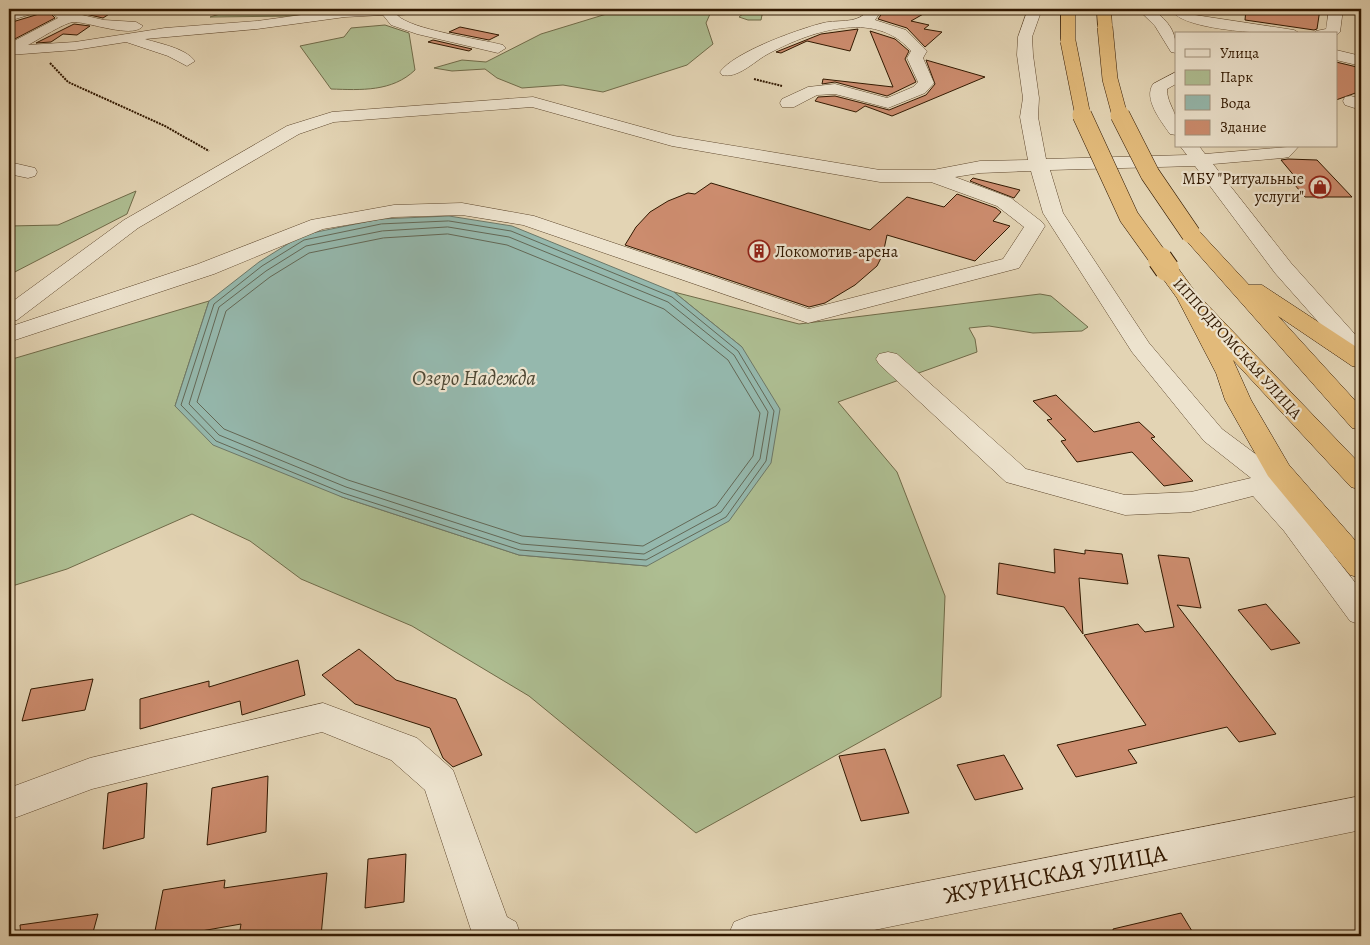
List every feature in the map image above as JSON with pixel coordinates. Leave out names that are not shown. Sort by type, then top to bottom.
[{"type":"highway","name":"ИППОДРОМСКАЯ УЛИЦА","points":[[1068,9],[1068,41],[1080,109],[1100,157],[1129,217],[1188,298],[1361,481]]},
{"type":"highway","points":[[1104,9],[1107,64],[1117,108],[1127,132],[1157,185],[1191,234],[1361,422]]},
{"type":"highway","points":[[1212,258],[1262,296],[1361,361]]},
{"type":"highway","points":[[1188,298],[1228,373],[1238,400],[1278,470],[1361,567]]},
{"type":"street","points":[[9,17],[33,9]]},
{"type":"street","points":[[9,50],[34,50],[75,46],[134,32],[165,32],[257,25],[345,13],[434,9]]},
{"type":"street","points":[[728,72],[751,56],[786,40],[827,26],[840,27],[863,22],[872,16],[875,9]]},
{"type":"street","points":[[1035,9],[1025,37],[1025,55],[1031,98],[1029,117],[1032,141],[1053,213],[1140,347],[1213,435],[1308,507]]},
{"type":"street","points":[[1146,9],[1168,31],[1175,47]]},
{"type":"street","points":[[1181,9],[1179,11],[1181,14],[1192,20],[1279,32]]},
{"type":"street","points":[[1333,32],[1336,9]]},
{"type":"street","points":[[387,12],[396,22],[498,48]]},
{"type":"street","points":[[9,30],[68,13],[134,32]]},
{"type":"street","points":[[9,50],[68,13]]},
{"type":"street","points":[[788,103],[814,90],[835,89],[888,103],[919,90],[926,83],[915,58],[919,51],[906,35],[900,31],[863,22]]},
{"type":"street","points":[[1168,31],[1187,32]]},
{"type":"street","points":[[134,32],[135,42],[173,53],[187,61]]},
{"type":"street","points":[[1338,55],[1361,61]]},
{"type":"street","points":[[1175,78],[1159,87],[1158,96],[1165,114],[1175,129]]},
{"type":"street","points":[[9,315],[131,224],[293,130],[332,117],[533,102],[672,141],[880,176],[933,176],[980,167],[1193,153],[1282,153],[1288,148]]},
{"type":"street","points":[[1193,153],[1283,268],[1350,330],[1361,355]]},
{"type":"street","points":[[9,168],[28,172]]},
{"type":"street","points":[[9,335],[206,269],[318,224],[394,211],[462,209],[527,220],[808,316],[1011,263],[1035,226],[1004,202],[933,176]]},
{"type":"street","points":[[888,359],[1016,476],[1124,505],[1191,502],[1259,485],[1294,524],[1361,613]]},
{"type":"street","points":[[9,804],[90,774],[323,717],[404,749],[440,781],[491,931],[501,936]]},
{"type":"street","name":"ЖУРИНСКАЯ УЛИЦА","points":[[749,936],[1361,813]]},
{"type":"path","points":[[34,50],[68,82],[166,126],[209,151]]},
{"type":"path","points":[[728,72],[809,92]]},
{"type":"green space","points":[[236,9],[333,9],[298,16],[210,17]]},
{"type":"green space","points":[[677,9],[710,14],[706,23],[713,44],[687,65],[603,92],[563,85],[522,88],[497,78],[485,69],[452,71],[434,68],[462,60],[486,62],[541,34],[613,12]]},
{"type":"green space","points":[[805,9],[805,11],[803,13],[765,13],[762,15],[761,20],[748,20],[739,17],[744,13],[735,10]]},
{"type":"green space","points":[[385,25],[409,33],[415,70],[406,77],[386,86],[354,90],[331,89],[300,46],[344,37],[351,28]]},
{"type":"green space","points":[[136,191],[127,214],[9,275],[9,226],[58,225]]},
{"type":"green space","points":[[674,292],[799,324],[1040,294],[1051,296],[1088,327],[1082,331],[1033,333],[989,326],[969,328],[975,339],[977,352],[838,402],[897,472],[945,596],[941,697],[696,833],[529,696],[412,626],[301,579],[250,541],[192,514],[67,569],[9,587],[9,360],[209,301],[175,406],[342,497],[519,555],[647,566],[742,347]]},
{"type":"water","name":"Озеро Надежда","points":[[449,216],[512,226],[674,292],[742,347],[780,409],[771,463],[729,521],[647,566],[519,555],[342,497],[213,445],[175,406],[209,301],[259,262],[302,235],[380,219]]},
{"type":"building","points":[[42,9],[58,9],[51,14],[55,18],[9,42],[9,23],[39,14]]},
{"type":"building","points":[[63,9],[117,9],[103,18]]},
{"type":"building","points":[[881,9],[932,9],[911,21],[929,25],[924,29],[942,32],[925,47],[907,28],[878,19],[883,12]]},
{"type":"building","points":[[1246,9],[1320,9],[1317,29],[1314,30],[1245,20]]},
{"type":"building","points":[[74,24],[90,26],[77,35],[63,34],[51,42],[36,43]]},
{"type":"building","points":[[460,27],[499,35],[489,40],[449,32]]},
{"type":"building","points":[[858,29],[850,51],[807,41],[781,53],[776,52],[821,34]]},
{"type":"building","points":[[870,31],[895,39],[909,51],[905,59],[916,82],[887,96],[835,82],[822,84],[823,79],[893,87]]},
{"type":"building","points":[[433,40],[472,49],[469,51],[428,42]]},
{"type":"building","points":[[926,60],[985,77],[892,116],[865,106],[856,112],[815,101],[818,97],[835,96],[889,110],[926,95],[935,84]]},
{"type":"building","points":[[1338,62],[1361,68],[1361,91],[1338,99]]},
{"type":"building","name":"МБУ \"Ритуальные услуги\"","points":[[1281,160],[1317,160],[1352,197],[1305,197],[1289,178],[1296,178]]},
{"type":"building","points":[[973,178],[1020,190],[1014,198],[970,181]]},
{"type":"building","name":"Локомотив-арена","points":[[711,183],[870,230],[907,197],[944,207],[957,194],[996,208],[1001,212],[993,221],[1010,226],[975,261],[887,235],[883,254],[877,266],[855,285],[825,303],[809,307],[625,245],[636,227],[650,212],[668,201],[688,193],[695,194]]},
{"type":"building","points":[[1056,395],[1094,432],[1139,422],[1155,437],[1151,438],[1193,481],[1164,486],[1132,452],[1077,462],[1061,441],[1066,440],[1047,420],[1052,419],[1033,401]]},
{"type":"building","points":[[1054,549],[1085,554],[1085,550],[1122,554],[1128,584],[1079,578],[1083,634],[1064,607],[997,594],[999,563],[1055,573]]},
{"type":"building","points":[[1158,555],[1189,558],[1201,608],[1177,605],[1276,734],[1239,742],[1227,727],[1128,750],[1137,763],[1076,777],[1057,745],[1146,725],[1084,635],[1138,624],[1145,632],[1174,627]]},
{"type":"building","points":[[1266,604],[1300,643],[1271,650],[1238,610]]},
{"type":"building","points":[[359,649],[396,680],[456,699],[482,755],[453,767],[443,758],[430,728],[355,704],[322,675]]},
{"type":"building","points":[[298,660],[305,695],[242,715],[240,701],[140,729],[140,699],[209,681],[209,687]]},
{"type":"building","points":[[93,679],[85,710],[22,721],[31,689]]},
{"type":"building","points":[[885,749],[909,813],[861,821],[839,756]]},
{"type":"building","points":[[1004,755],[1023,789],[975,800],[957,765]]},
{"type":"building","points":[[268,776],[266,832],[207,845],[212,788]]},
{"type":"building","points":[[147,783],[144,838],[103,849],[108,793]]},
{"type":"building","points":[[406,854],[404,902],[365,908],[368,859]]},
{"type":"building","points":[[327,873],[321,936],[239,936],[241,924],[173,936],[154,936],[163,890],[225,880],[224,888]]},
{"type":"building","points":[[1181,913],[1195,936],[1114,936],[1113,929]]},
{"type":"building","points":[[98,914],[92,936],[21,936],[20,925]]},
{"type":"place","name":"МБУ \"Ритуальные услуги\"","points":[[1320,187]]},
{"type":"place","name":"Локомотив-арена","points":[[759,251]]}]
